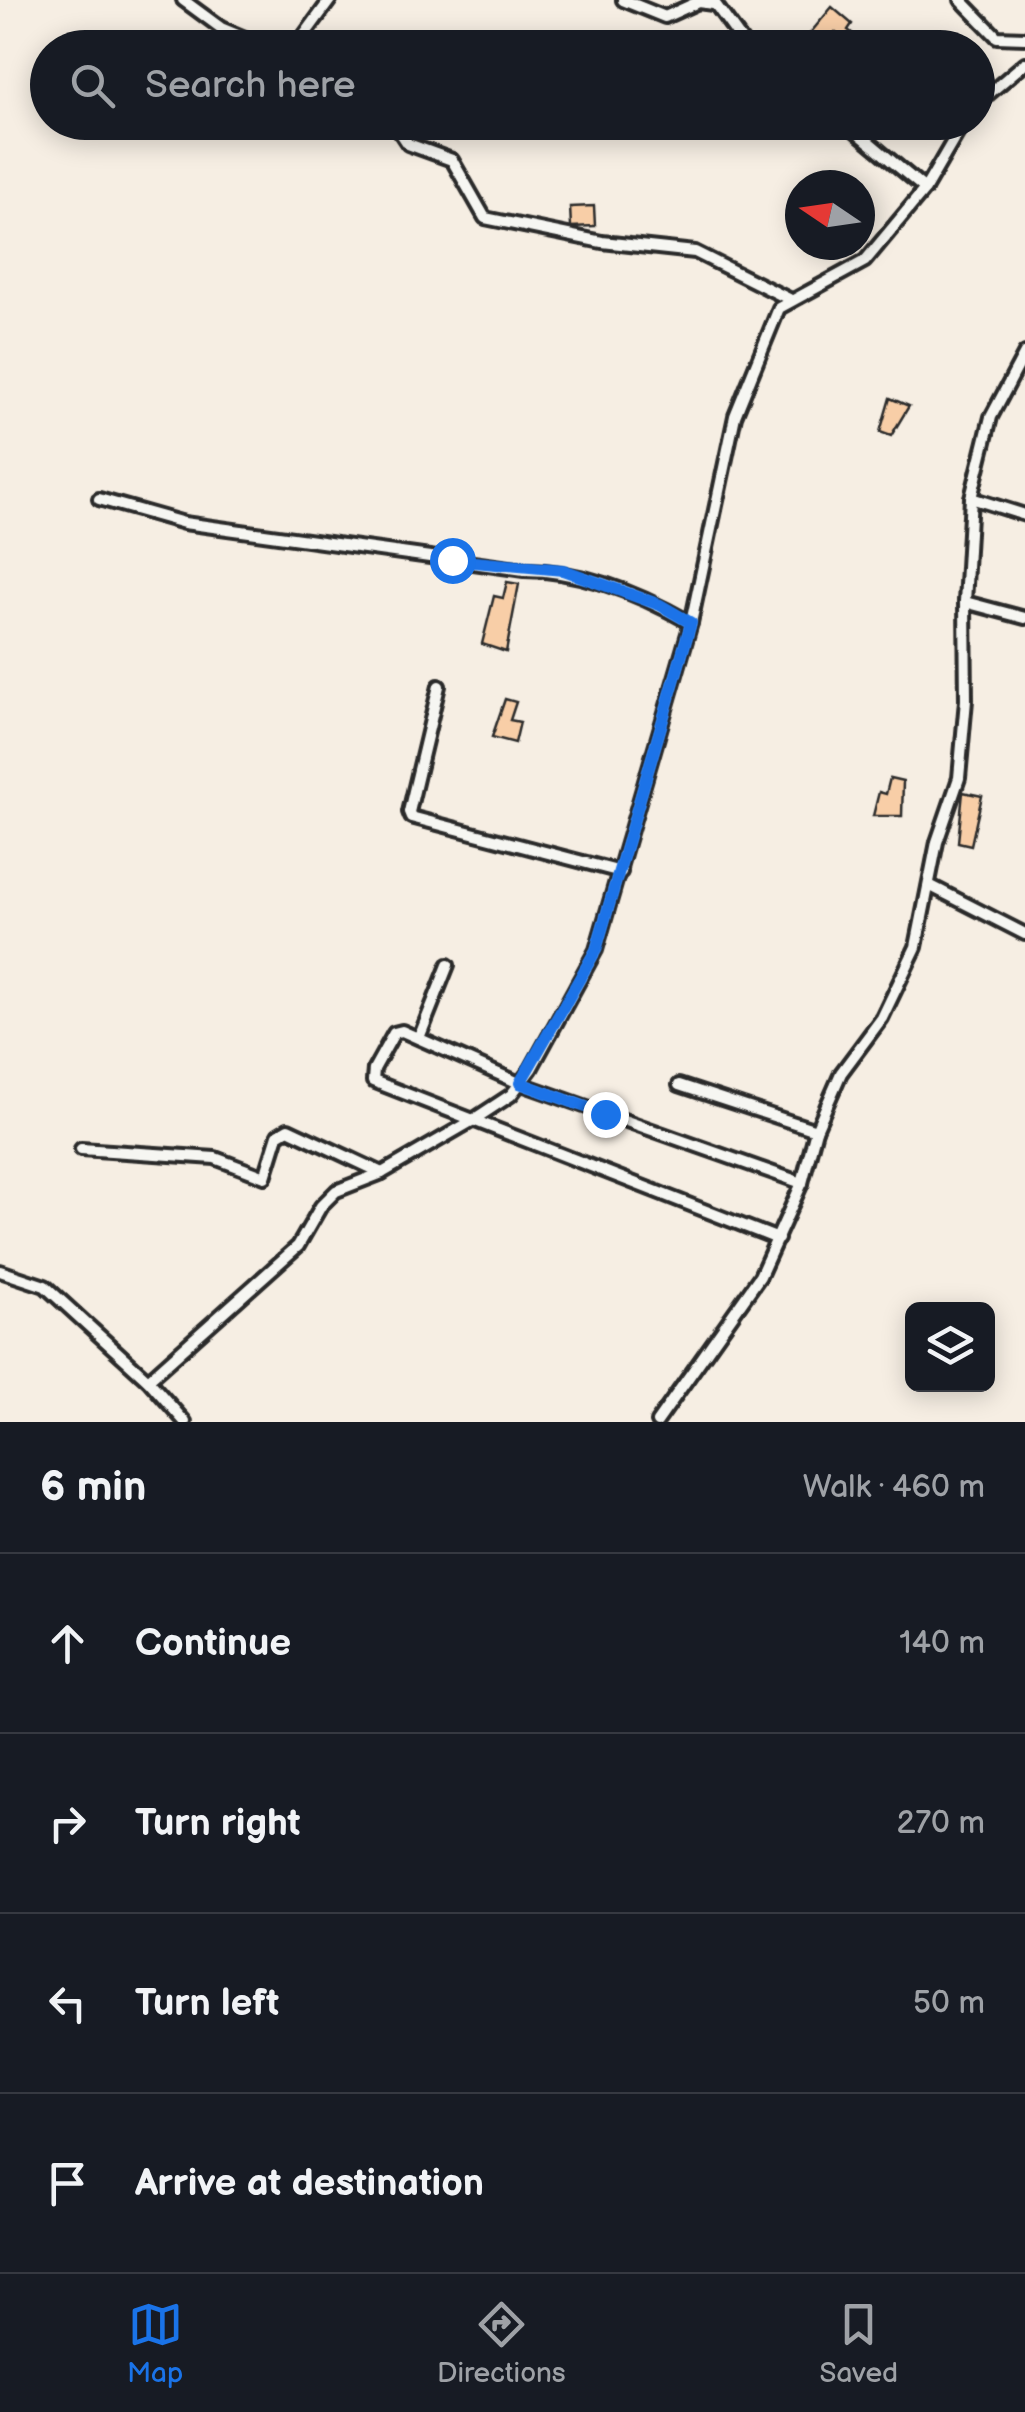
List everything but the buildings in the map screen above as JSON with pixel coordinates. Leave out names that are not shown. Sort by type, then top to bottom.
[{"type":"street","points":[[183,0],[226,30]]},
{"type":"street","points":[[308,30],[330,0]]},
{"type":"street","points":[[624,0],[664,16],[698,2],[713,2],[734,30]]},
{"type":"street","points":[[960,0],[990,30]]},
{"type":"street","points":[[995,35],[1025,38]]},
{"type":"street","points":[[995,89],[1025,63]]},
{"type":"street","points":[[405,140],[452,160],[485,218],[602,242],[695,252],[789,299]]},
{"type":"street","points":[[866,140],[925,189]]},
{"type":"street","points":[[148,1380],[298,1246],[320,1206],[336,1191],[382,1173],[470,1122],[520,1083],[596,950],[691,623],[736,416],[779,308],[789,299],[864,261],[925,189],[954,140]]},
{"type":"street","points":[[657,1422],[760,1276],[802,1183],[816,1130],[842,1073],[882,1018],[916,947],[937,842],[959,778],[966,700],[965,602],[972,498],[991,416],[1025,353]]},
{"type":"street","points":[[972,498],[1025,515]]},
{"type":"street","points":[[99,499],[184,523],[524,570],[563,570],[660,605],[691,623]]},
{"type":"street","points":[[965,602],[1025,618]]},
{"type":"street","points":[[439,686],[408,812],[411,817],[621,872]]},
{"type":"street","points":[[929,885],[1025,934]]},
{"type":"street","points":[[419,1038],[448,964]]},
{"type":"street","points":[[778,1239],[470,1122],[373,1081],[374,1069],[394,1033],[419,1038],[520,1083],[802,1183]]},
{"type":"street","points":[[679,1085],[816,1130]]},
{"type":"street","points":[[81,1149],[215,1158],[265,1177],[278,1135],[288,1130],[382,1173]]},
{"type":"street","points":[[0,1272],[45,1286],[148,1380],[186,1422]]},
{"type":"route","points":[[452,560],[524,570],[563,570],[660,605],[691,623],[596,950],[520,1083],[605,1114]]}]
